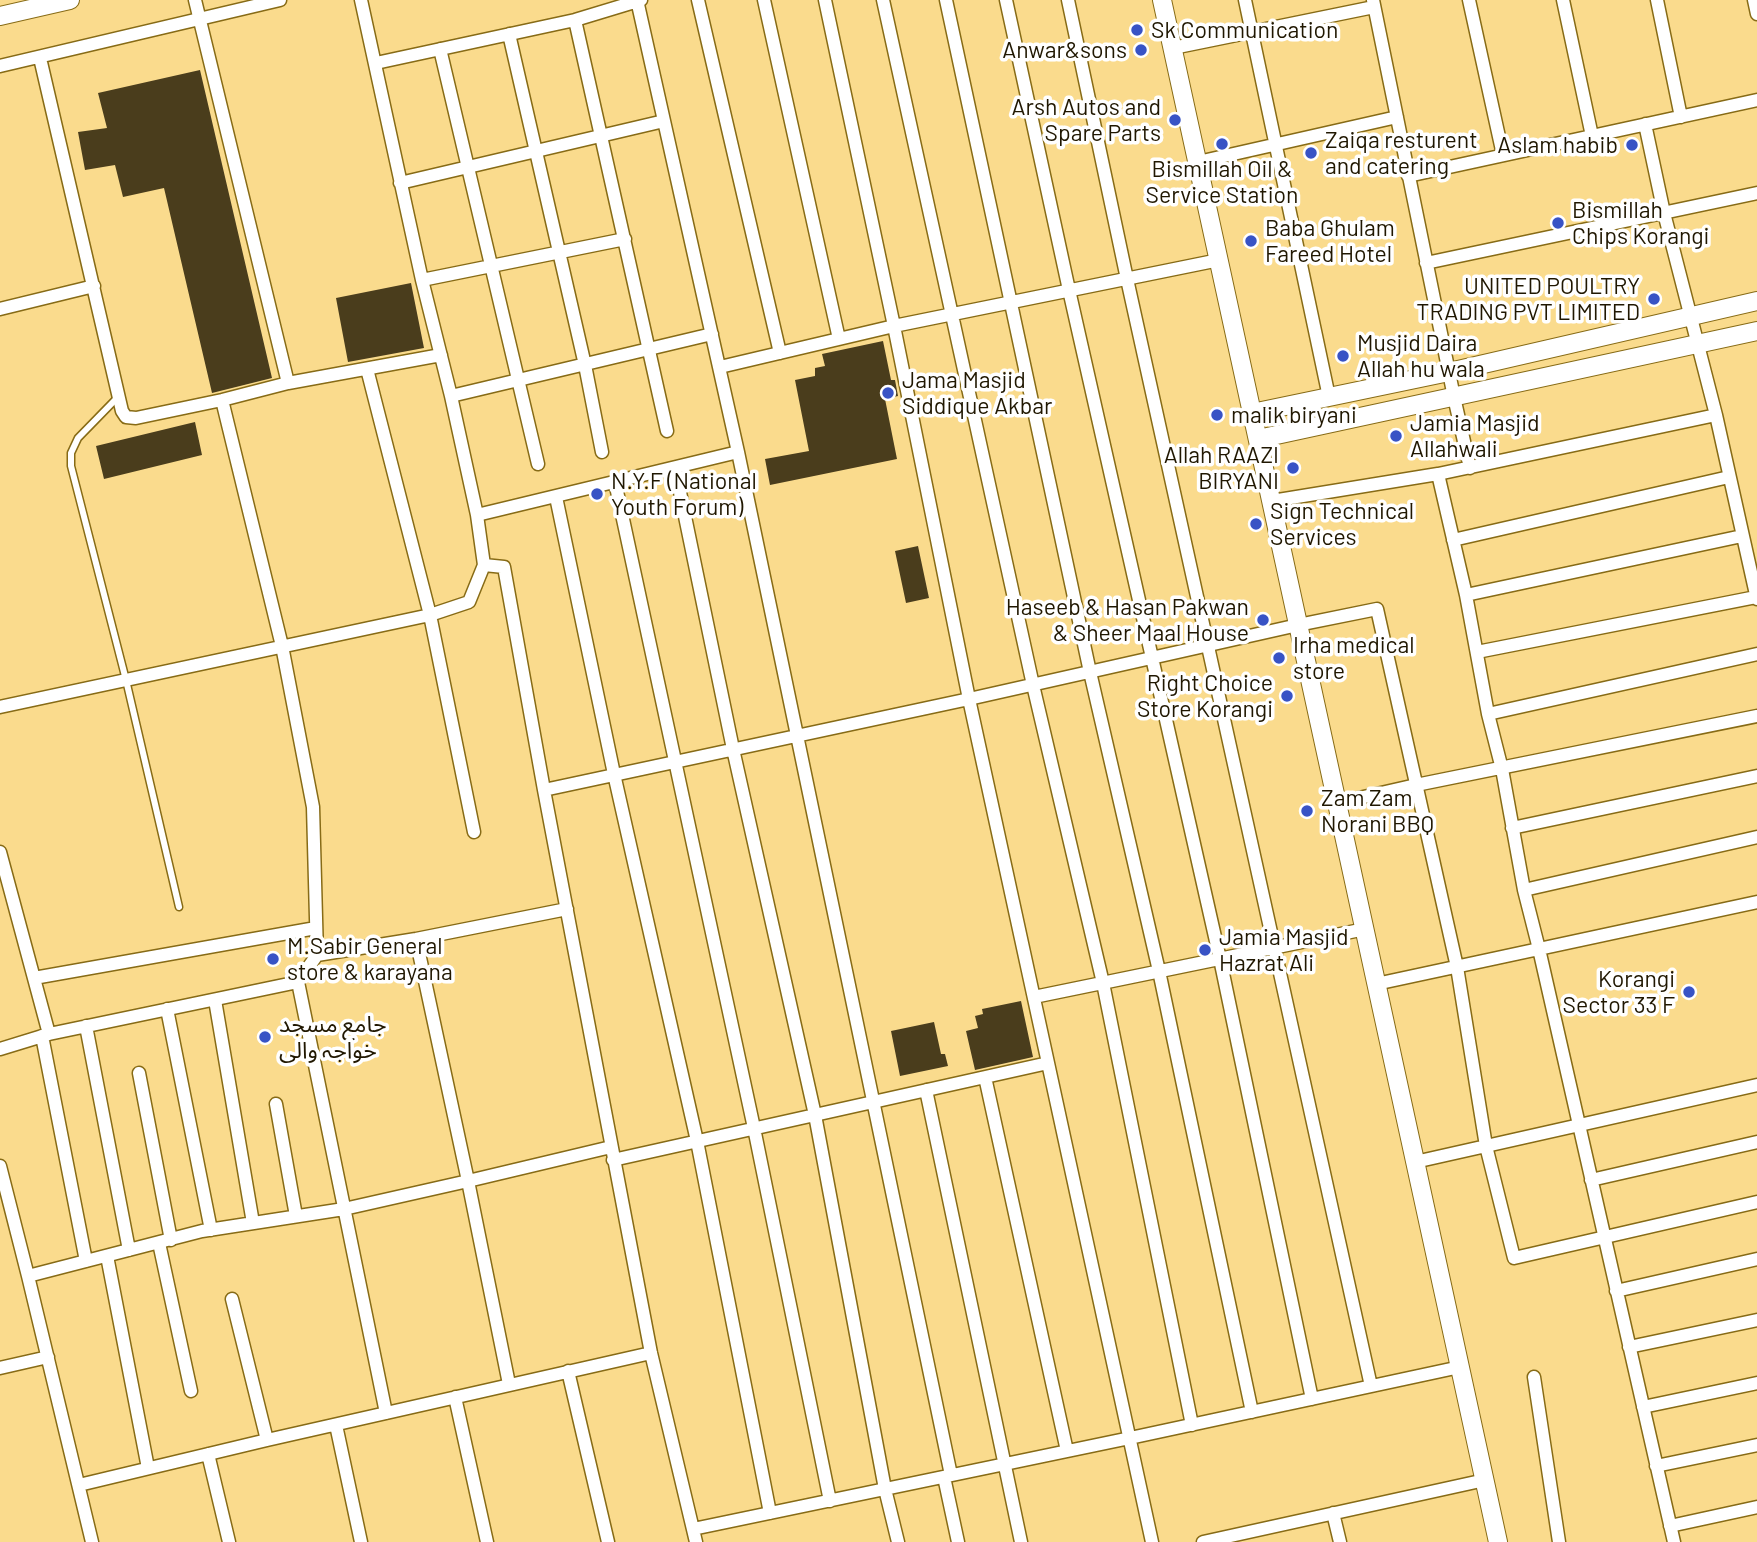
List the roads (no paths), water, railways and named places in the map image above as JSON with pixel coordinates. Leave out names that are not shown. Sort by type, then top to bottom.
[{"type":"street","points":[[0,16],[70,0]]},
{"type":"street","points":[[195,0],[288,383]]},
{"type":"street","points":[[0,66],[280,0]]},
{"type":"street","points":[[0,707],[430,615],[469,602],[484,565],[477,515],[400,183],[361,0]]},
{"type":"street","points":[[376,64],[575,20],[638,0],[720,367],[874,1102],[948,1476],[958,1542]]},
{"type":"street","points":[[698,0],[780,353]]},
{"type":"street","points":[[764,0],[839,339]]},
{"type":"street","points":[[825,0],[969,699],[1152,1542]]},
{"type":"street","points":[[883,0],[1033,685],[1103,983],[1192,1424]]},
{"type":"street","points":[[946,0],[1090,672],[1159,971],[1251,1412]]},
{"type":"street","points":[[1006,0],[1220,959],[1312,1399]]},
{"type":"street","points":[[1068,0],[1273,948],[1371,1386]]},
{"type":"street","points":[[1162,0],[1498,1542]]},
{"type":"street","points":[[1245,0],[1329,397]]},
{"type":"street","points":[[1469,0],[1503,155]]},
{"type":"street","points":[[1563,0],[1592,136]]},
{"type":"street","points":[[1657,0],[1681,117]]},
{"type":"street","points":[[1754,0],[1757,14]]},
{"type":"street","points":[[1173,48],[1373,3],[1470,468]]},
{"type":"street","points":[[575,20],[667,431]]},
{"type":"street","points":[[509,34],[585,365],[602,452]]},
{"type":"street","points":[[440,49],[538,464]]},
{"type":"street","points":[[40,58],[118,397],[127,417],[136,418],[288,383],[441,355]]},
{"type":"street","points":[[1408,176],[1757,100]]},
{"type":"street","points":[[1198,162],[1397,117]]},
{"type":"street","points":[[400,183],[664,121]]},
{"type":"street","points":[[1477,652],[1757,598],[1716,415],[1664,213],[1645,124]]},
{"type":"street","points":[[1426,263],[1757,193]]},
{"type":"street","points":[[422,280],[625,239]]},
{"type":"street","points":[[720,367],[894,326],[1219,260]]},
{"type":"street","points":[[0,309],[94,286]]},
{"type":"street","points":[[1252,413],[1448,372],[1757,301]]},
{"type":"street","points":[[1258,439],[1757,331]]},
{"type":"street","points":[[451,396],[712,334]]},
{"type":"street","points":[[367,369],[430,615],[474,832]]},
{"type":"street","points":[[0,1049],[86,1026],[298,982],[317,955],[313,807],[282,646],[222,400]]},
{"type":"street","points":[[1272,501],[1470,468],[1716,415]]},
{"type":"street","points":[[477,515],[738,452]]},
{"type":"street","points":[[675,468],[733,749],[815,1115],[885,1489],[898,1542]]},
{"type":"street","points":[[1438,474],[1502,769],[1524,890],[1674,1542]]},
{"type":"street","points":[[1453,540],[1729,477]]},
{"type":"street","points":[[615,482],[754,1128],[830,1501]]},
{"type":"street","points":[[556,497],[614,774],[697,1141],[770,1513]]},
{"type":"street","points":[[1466,596],[1742,537]]},
{"type":"street","points":[[484,565],[504,567],[651,1353],[694,1536],[770,1513],[1460,1367]]},
{"type":"street","points":[[544,790],[1377,609],[1457,967],[1486,1146],[1514,1258],[1757,1202]]},
{"type":"street","points":[[1488,713],[1757,653]]},
{"type":"street","points":[[1337,803],[1757,716]]},
{"type":"street","points":[[1512,828],[1757,776]]},
{"type":"street","points":[[1524,890],[1757,837]]},
{"type":"street","points":[[0,852],[34,978],[46,1035],[86,1261]]},
{"type":"street","points":[[1376,984],[1757,902]]},
{"type":"street","points":[[317,955],[416,939],[567,909]]},
{"type":"street","points":[[34,978],[316,928]]},
{"type":"street","points":[[1034,997],[1365,929]]},
{"type":"street","points":[[416,939],[509,1384]]},
{"type":"street","points":[[298,982],[386,1413]]},
{"type":"street","points":[[215,999],[253,1223]]},
{"type":"street","points":[[167,1009],[211,1230]]},
{"type":"street","points":[[86,1026],[130,1250]]},
{"type":"street","points":[[28,1276],[211,1230],[344,1209],[612,1153],[697,1141],[1048,1063]]},
{"type":"street","points":[[139,1073],[191,1391]]},
{"type":"street","points":[[985,1077],[1067,1451]]},
{"type":"street","points":[[1415,1162],[1757,1085]]},
{"type":"street","points":[[926,1090],[1021,1542]]},
{"type":"street","points":[[276,1104],[296,1216]]},
{"type":"street","points":[[1591,1180],[1757,1142]]},
{"type":"street","points":[[0,1166],[92,1542]]},
{"type":"street","points":[[107,1256],[148,1468]]},
{"type":"street","points":[[1616,1291],[1757,1259]]},
{"type":"street","points":[[232,1300],[267,1440]]},
{"type":"street","points":[[1629,1348],[1757,1320]]},
{"type":"street","points":[[79,1485],[455,1396],[651,1353]]},
{"type":"street","points":[[0,1368],[48,1357]]},
{"type":"street","points":[[568,1371],[608,1542]]},
{"type":"street","points":[[1534,1377],[1559,1542]]},
{"type":"street","points":[[1643,1407],[1757,1383]]},
{"type":"street","points":[[455,1396],[487,1542]]},
{"type":"street","points":[[335,1425],[360,1542]]},
{"type":"street","points":[[1656,1466],[1757,1445]]},
{"type":"street","points":[[208,1454],[229,1542]]},
{"type":"street","points":[[1203,1542],[1485,1480]]},
{"type":"street","points":[[1670,1526],[1757,1507]]},
{"type":"street","points":[[1333,1514],[1340,1542]]},
{"type":"lane","points":[[118,397],[78,438],[71,453],[71,466],[126,680],[179,906]]},
{"type":"place","name":"Sk Communication","points":[[1137,30]]},
{"type":"place","name":"Anwar&sons","points":[[1141,50]]},
{"type":"place","name":"Arsh Autos and Spare Parts","points":[[1175,120]]},
{"type":"place","name":"Bismillah Oil & Service Station","points":[[1222,144]]},
{"type":"place","name":"Aslam habib","points":[[1632,145]]},
{"type":"place","name":"Zaiqa resturent and catering","points":[[1311,153]]},
{"type":"place","name":"Bismillah Chips Korangi","points":[[1558,223]]},
{"type":"place","name":"Baba Ghulam Fareed Hotel","points":[[1251,241]]},
{"type":"place","name":"UNITED POULTRY TRADING PVT LIMITED","points":[[1654,299]]},
{"type":"place","name":"Musjid Daira Allah hu wala","points":[[1343,356]]},
{"type":"place","name":"Jama Masjid Siddique Akbar","points":[[888,393]]},
{"type":"place","name":"malik biryani","points":[[1217,415]]},
{"type":"place","name":"Jamia Masjid Allahwali","points":[[1396,436]]},
{"type":"place","name":"Allah RAAZI BIRYANI","points":[[1293,468]]},
{"type":"place","name":"N.Y.F (National Youth Forum)","points":[[597,494]]},
{"type":"place","name":"Sign Technical Services","points":[[1256,524]]},
{"type":"place","name":"Haseeb & Hasan Pakwan & Sheer Maal House","points":[[1263,620]]},
{"type":"place","name":"Irha medical store","points":[[1279,658]]},
{"type":"place","name":"Right Choice Store Korangi","points":[[1287,696]]},
{"type":"place","name":"Zam Zam Norani BBQ","points":[[1307,811]]},
{"type":"place","name":"Jamia Masjid Hazrat Ali","points":[[1205,950]]},
{"type":"place","name":"M.Sabir General store & karayana","points":[[273,959]]},
{"type":"place","name":"Korangi Sector 33 F","points":[[1689,992]]},
{"type":"place","name":"جامع مسجد خواجہ والی","points":[[265,1037]]}]
